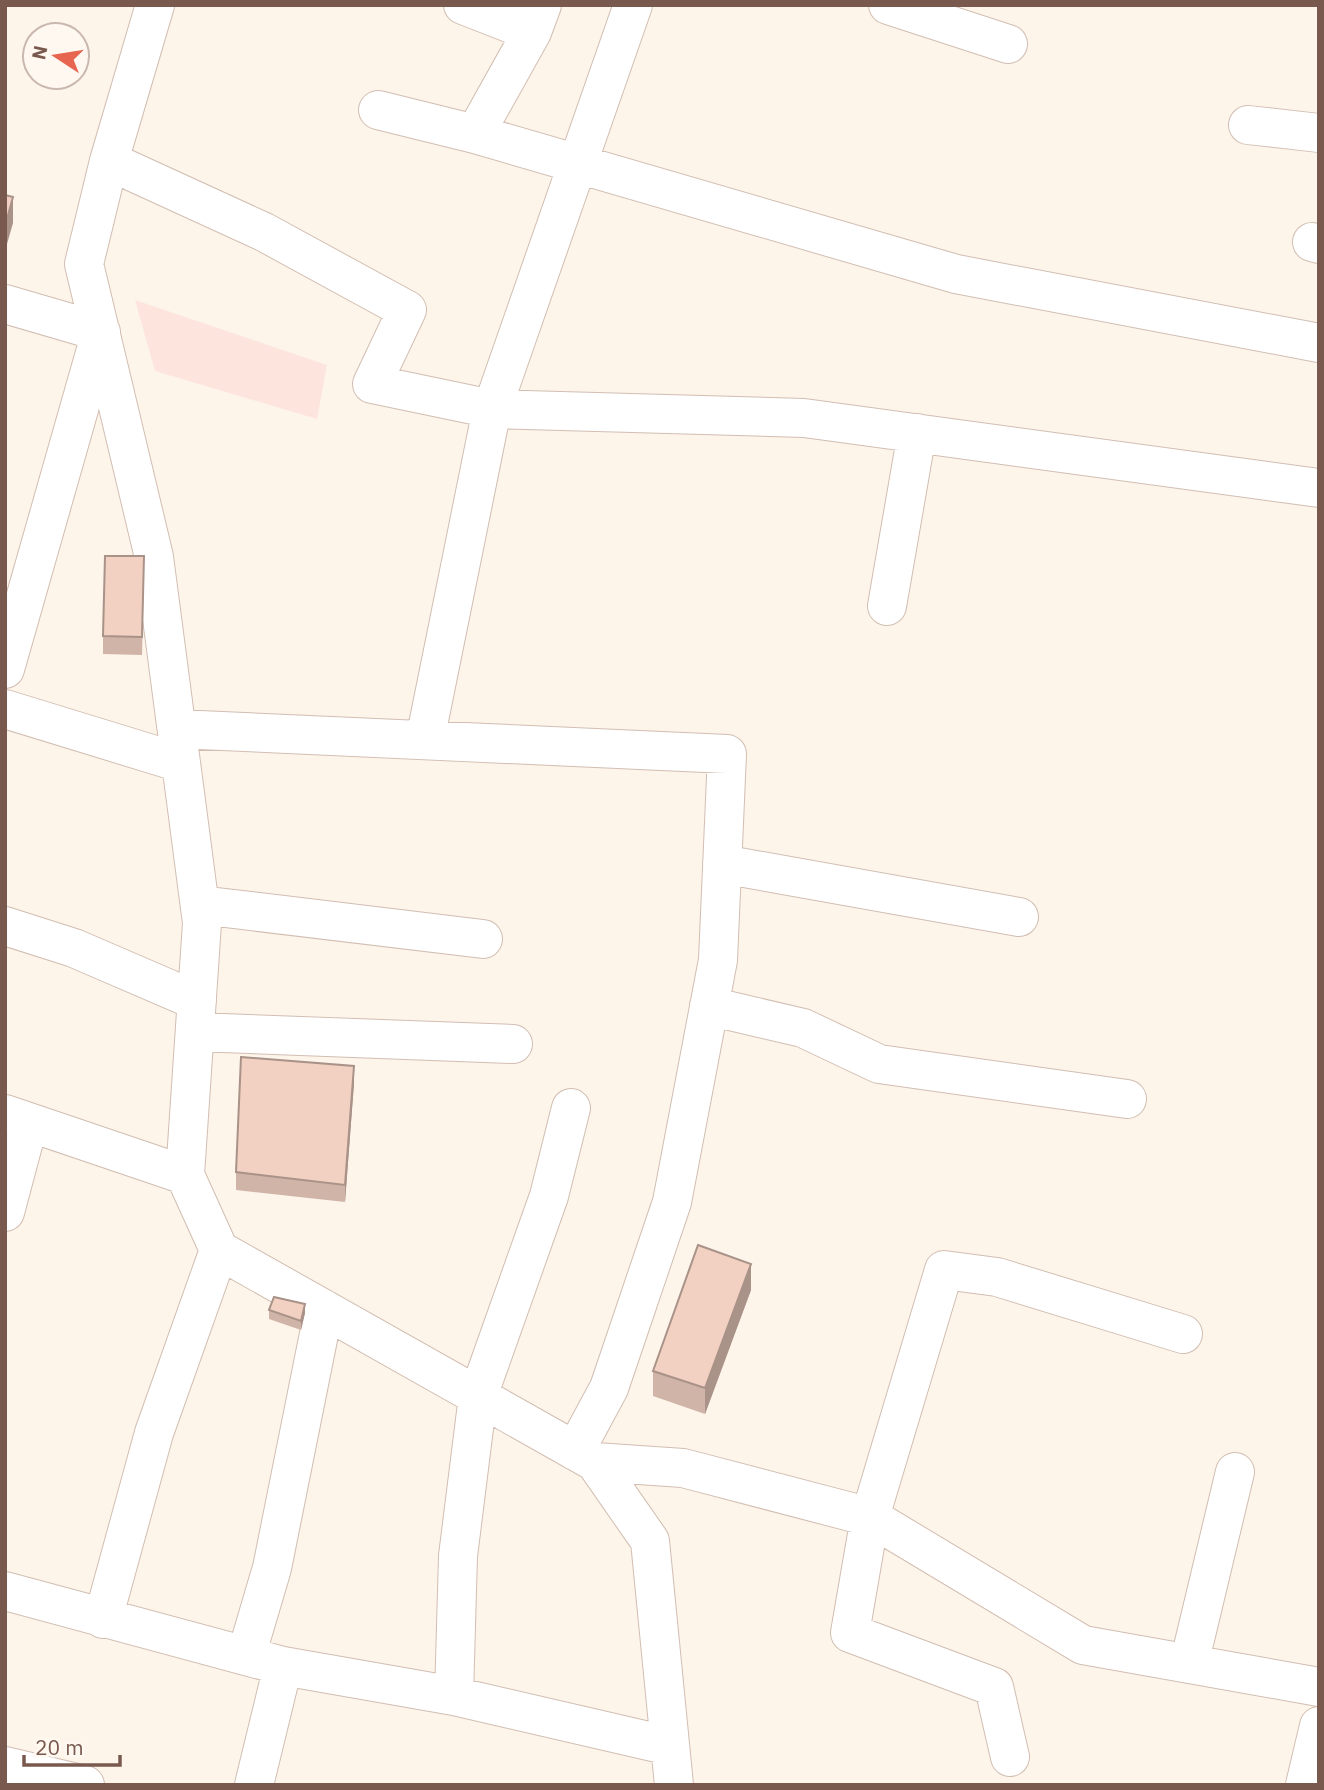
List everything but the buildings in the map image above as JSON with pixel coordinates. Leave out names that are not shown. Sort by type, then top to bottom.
[{"type":"street","points":[[155,5],[109,161],[84,264],[154,557],[202,923],[185,1175],[219,1250],[585,1457],[650,1541],[674,1785]]},
{"type":"street","points":[[463,5],[537,19],[475,134]]},
{"type":"street","points":[[425,740],[492,409],[633,5]]},
{"type":"street","points":[[888,5],[1008,44]]},
{"type":"street","points":[[378,110],[475,134],[956,274],[1319,343]]},
{"type":"street","points":[[1248,125],[1319,133]]},
{"type":"street","points":[[109,161],[264,232],[407,310],[372,384],[492,409],[804,418],[1319,488]]},
{"type":"street","points":[[7,311],[101,332]]},
{"type":"street","points":[[5,669],[11,628],[101,332]]},
{"type":"street","points":[[887,606],[917,433]]},
{"type":"street","points":[[5,709],[179,746],[425,740],[727,754],[718,960],[671,1202],[585,1457]]},
{"type":"street","points":[[722,864],[1019,917]]},
{"type":"street","points":[[200,905],[483,939]]},
{"type":"street","points":[[5,926],[74,948],[196,1017],[513,1044]]},
{"type":"street","points":[[709,1006],[803,1028],[879,1064],[1127,1099]]},
{"type":"street","points":[[454,1696],[458,1556],[478,1396],[549,1196],[571,1108]]},
{"type":"street","points":[[5,1212],[17,1118],[185,1175]]},
{"type":"street","points":[[103,1619],[154,1433],[219,1250]]},
{"type":"street","points":[[1010,1757],[994,1686],[850,1633],[870,1517],[944,1270],[998,1277],[1183,1334]]},
{"type":"street","points":[[246,1656],[272,1568],[324,1309]]},
{"type":"street","points":[[585,1457],[682,1468],[870,1517],[1083,1645],[1319,1688]]},
{"type":"street","points":[[1189,1664],[1235,1472]]},
{"type":"street","points":[[5,1591],[283,1666],[454,1696],[670,1745]]},
{"type":"street","points":[[254,1785],[283,1666]]},
{"type":"street","points":[[1305,1785],[1319,1726]]},
{"type":"street","points":[[5,1766],[84,1785]]},
{"type":"shaded area","points":[[135,300],[327,365],[317,419],[155,371]]}]
